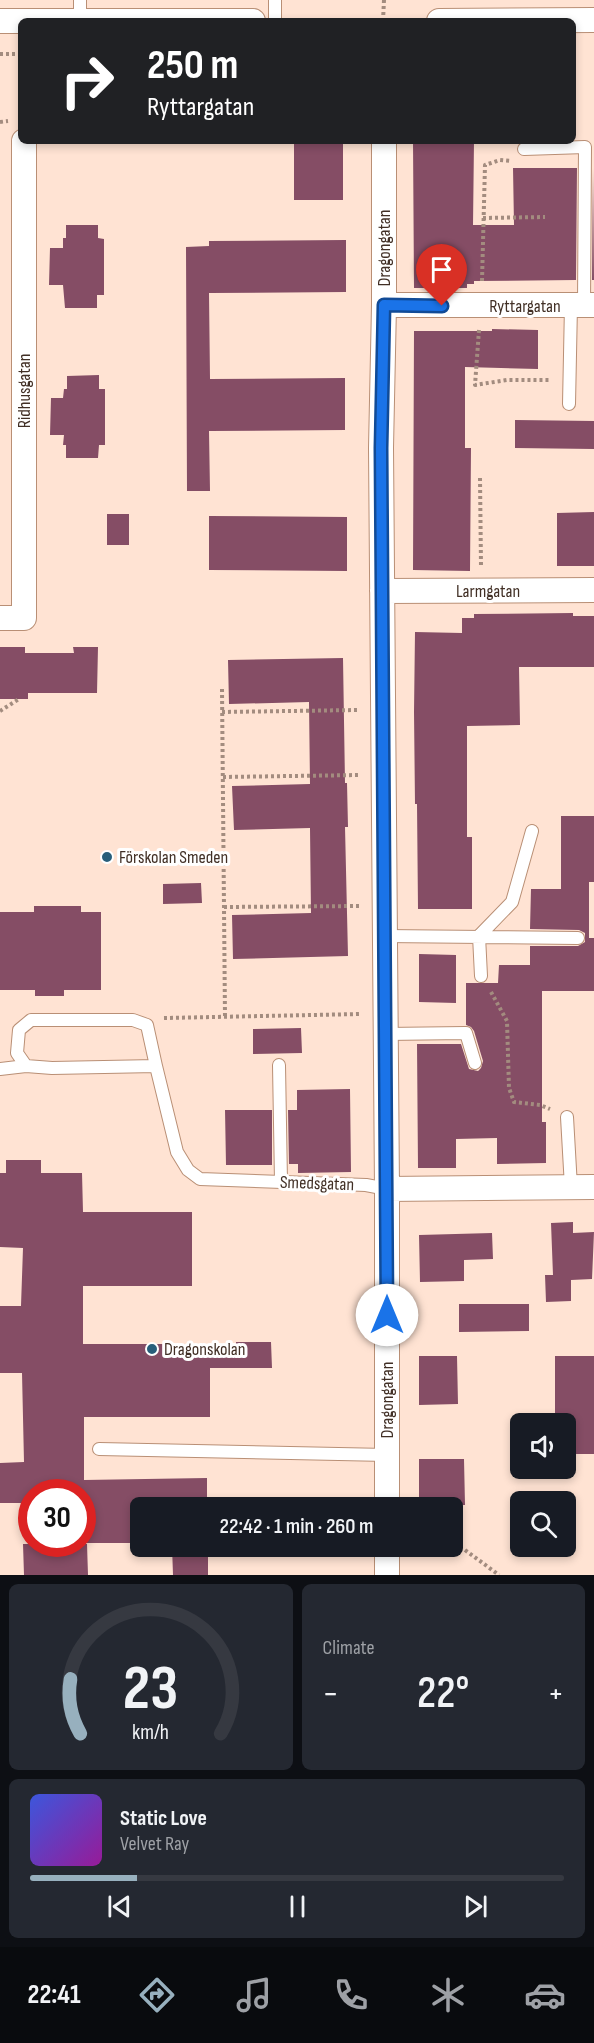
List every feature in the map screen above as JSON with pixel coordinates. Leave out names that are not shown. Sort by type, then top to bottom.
[{"type":"street","points":[[576,20],[594,20]]},
{"type":"street","points":[[0,21],[18,21]]},
{"type":"street","name":"Ridhusgatan","points":[[0,618],[24,618],[24,144]]},
{"type":"street","name":"Dragongatan","points":[[384,144],[381,448],[387,1497]]},
{"type":"street","name":"Ryttargatan","points":[[384,305],[583,305]]},
{"type":"street","name":"Larmgatan","points":[[382,591],[594,590]]},
{"type":"street","name":"Smedsgatan","points":[[387,1188],[582,1187]]},
{"type":"street","points":[[387,1557],[387,1575]]},
{"type":"lane","points":[[80,0],[80,18]]},
{"type":"lane","points":[[275,0],[275,18]]},
{"type":"lane","points":[[524,148],[585,147],[583,305],[569,404]]},
{"type":"lane","points":[[481,976],[479,936],[512,902],[532,831]]},
{"type":"lane","points":[[384,936],[578,938]]},
{"type":"lane","points":[[26,1066],[17,1053],[20,1030],[31,1020],[134,1020],[147,1025]]},
{"type":"lane","points":[[385,1024],[466,1033],[475,1063]]},
{"type":"lane","name":"Smedsgatan","points":[[147,1025],[177,1152],[188,1170],[200,1179],[366,1185],[387,1188]]},
{"type":"lane","points":[[279,1065],[281,1182]]},
{"type":"lane","points":[[0,1069],[26,1066],[52,1068],[156,1066]]},
{"type":"lane","points":[[567,1117],[582,1187]]},
{"type":"lane","points":[[99,1449],[387,1455]]},
{"type":"path","points":[[383,18],[384,0]]},
{"type":"path","points":[[0,54],[18,54]]},
{"type":"path","points":[[483,218],[545,217]]},
{"type":"path","points":[[480,478],[482,591]]},
{"type":"path","points":[[222,689],[225,1017]]},
{"type":"path","points":[[0,711],[19,699]]},
{"type":"path","points":[[222,712],[382,709]]},
{"type":"path","points":[[223,777],[382,774]]},
{"type":"path","points":[[224,907],[384,906]]},
{"type":"path","points":[[481,976],[507,1021],[509,1088],[514,1102],[540,1105],[567,1117]]},
{"type":"path","points":[[147,1025],[162,1018],[225,1017],[385,1024]]},
{"type":"path","points":[[463,1550],[499,1575]]},
{"type":"building","points":[[294,144],[343,144],[343,200],[294,200]]},
{"type":"building","points":[[413,144],[474,144],[473,225],[514,225],[513,168],[577,168],[576,280],[474,281],[474,284],[467,284],[467,288],[414,288]]},
{"type":"building","points":[[593,168],[594,280],[592,280]]},
{"type":"building","points":[[66,225],[98,225],[98,238],[104,239],[104,295],[97,295],[97,308],[65,308],[63,285],[49,285],[50,248],[63,248]]},
{"type":"building","points":[[346,240],[346,292],[209,293],[210,379],[345,378],[345,430],[209,431],[210,491],[187,491],[186,247],[209,246],[209,241]]},
{"type":"building","points":[[492,329],[538,330],[538,369],[465,367],[465,448],[471,448],[470,571],[413,570],[414,331],[492,331]]},
{"type":"building","points":[[99,375],[99,389],[105,389],[105,445],[99,445],[98,458],[66,458],[66,445],[63,445],[64,435],[50,435],[51,398],[63,398],[64,389],[67,389],[67,376]]},
{"type":"building","points":[[515,420],[594,421],[594,449],[515,448]]},
{"type":"building","points":[[594,512],[594,566],[557,566],[557,513]]},
{"type":"building","points":[[107,514],[129,514],[129,545],[107,545]]},
{"type":"building","points":[[209,516],[347,517],[347,571],[209,570]]},
{"type":"building","points":[[573,613],[573,616],[594,616],[594,667],[519,667],[520,725],[467,726],[467,837],[472,837],[472,909],[418,909],[414,712],[415,632],[462,633],[462,618],[474,618],[474,614]]},
{"type":"building","points":[[0,647],[25,647],[25,653],[74,653],[73,647],[98,647],[97,693],[28,693],[28,699],[0,699]]},
{"type":"building","points":[[343,658],[348,827],[345,827],[348,956],[233,959],[232,915],[311,913],[310,828],[234,830],[232,786],[310,784],[309,702],[229,704],[228,660]]},
{"type":"building","points":[[561,816],[594,816],[594,882],[589,882],[589,938],[594,938],[594,991],[542,991],[542,1122],[546,1122],[546,1163],[497,1164],[497,1138],[456,1139],[456,1168],[418,1168],[417,1044],[461,1044],[469,1069],[478,1071],[483,1061],[474,1031],[466,1025],[466,983],[498,983],[499,965],[530,965],[530,946],[578,946],[585,942],[585,933],[579,930],[530,929],[531,889],[561,889]]},
{"type":"building","points":[[201,883],[202,903],[163,904],[163,884]]},
{"type":"building","points":[[34,906],[81,906],[81,912],[101,912],[101,990],[64,990],[64,996],[35,996],[35,990],[0,990],[0,912],[34,912]]},
{"type":"building","points":[[419,954],[456,955],[456,1003],[419,1002]]},
{"type":"building","points":[[301,1028],[302,1053],[253,1054],[253,1029]]},
{"type":"building","points":[[350,1089],[351,1172],[298,1173],[298,1164],[289,1164],[288,1110],[297,1110],[297,1090]]},
{"type":"building","points":[[225,1110],[272,1110],[272,1165],[226,1165]]},
{"type":"building","name":"Dragonskolan","points":[[6,1160],[41,1160],[41,1173],[82,1173],[83,1212],[192,1212],[192,1286],[83,1286],[83,1344],[271,1342],[272,1368],[210,1368],[210,1417],[84,1417],[84,1479],[18,1479],[18,1503],[0,1503],[0,1463],[24,1462],[22,1373],[0,1373],[0,1306],[21,1306],[23,1248],[0,1247],[0,1173],[6,1173]]},
{"type":"building","points":[[573,1222],[573,1233],[594,1232],[592,1279],[571,1280],[571,1301],[546,1302],[545,1275],[553,1275],[551,1223]]},
{"type":"building","points":[[492,1233],[493,1259],[464,1260],[464,1281],[420,1282],[419,1235]]},
{"type":"building","points":[[459,1304],[529,1304],[529,1331],[459,1332]]},
{"type":"building","points":[[419,1356],[457,1356],[458,1404],[419,1405]]},
{"type":"building","points":[[555,1356],[594,1356],[594,1454],[576,1454],[576,1413],[555,1413]]},
{"type":"building","points":[[419,1459],[464,1459],[465,1505],[463,1505],[463,1497],[419,1497]]},
{"type":"building","name":"Dragonskolan","points":[[207,1478],[207,1497],[130,1497],[130,1543],[96,1543],[96,1480]]},
{"type":"building","points":[[23,1557],[87,1557],[88,1575],[24,1575]]},
{"type":"building","points":[[172,1557],[208,1557],[208,1575],[173,1575]]},
{"type":"place","name":"Förskolan Smeden","points":[[107,857]]},
{"type":"place","name":"Dragonskolan","points":[[152,1349]]},
{"type":"route","points":[[387,1315],[381,448],[384,305],[442,306]]}]
